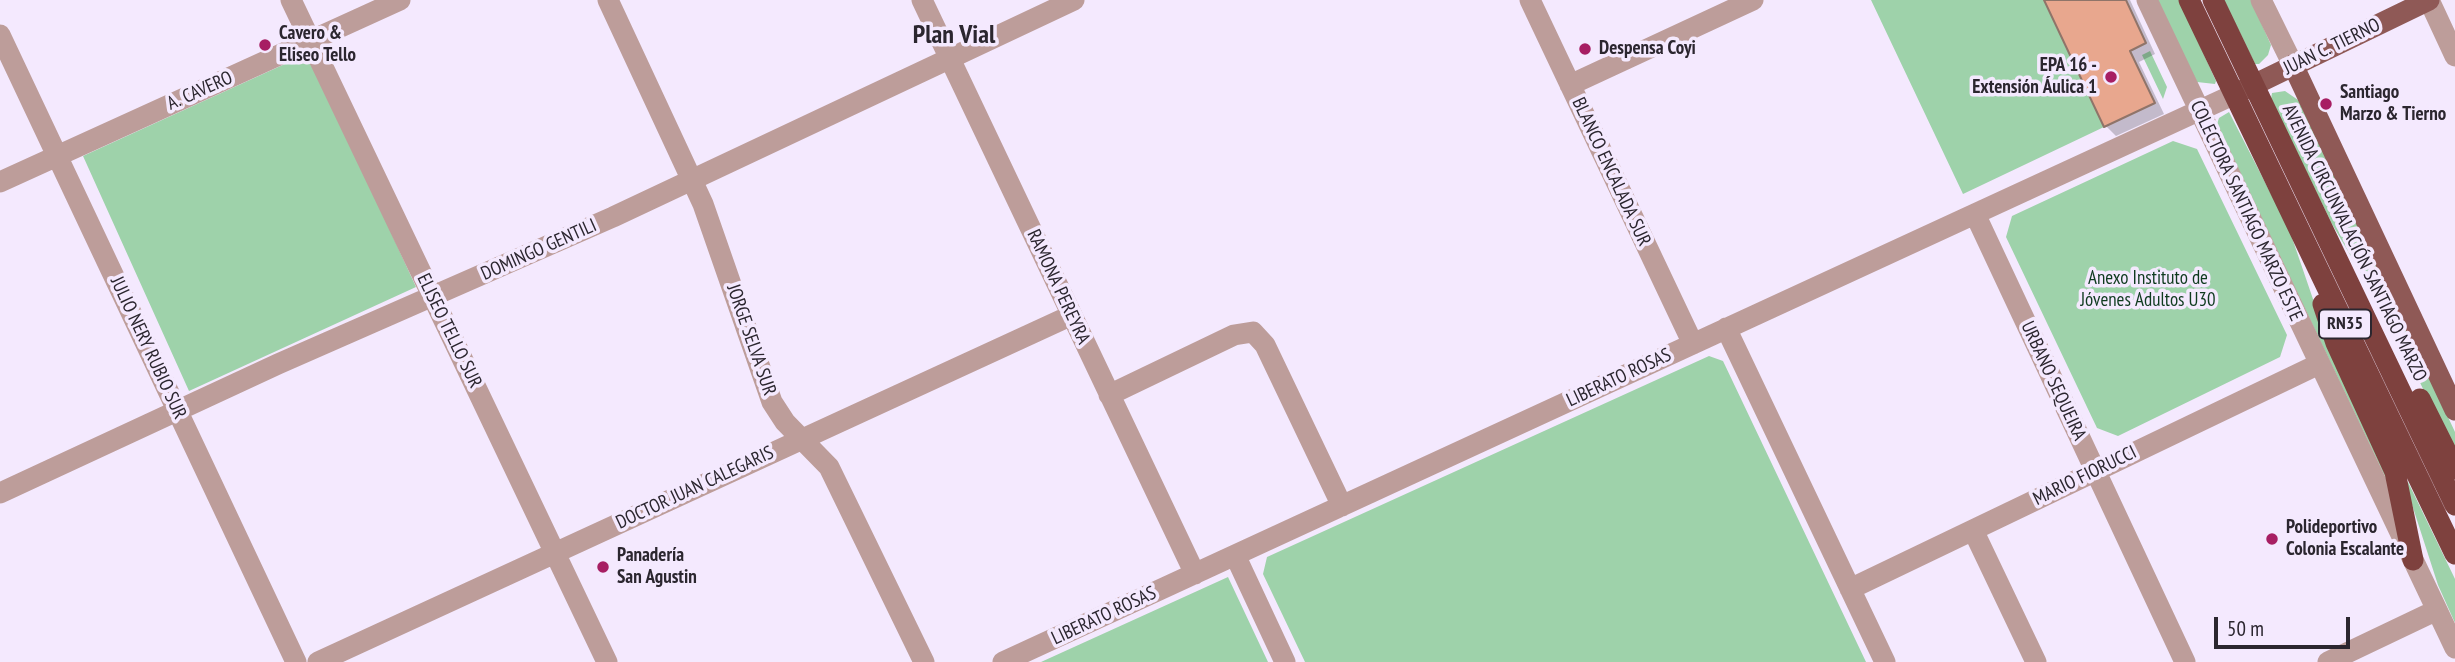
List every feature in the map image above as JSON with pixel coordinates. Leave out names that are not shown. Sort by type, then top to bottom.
[{"type":"highway","name":"AVENIDA CIRCUNVALACIÓN SANTIAGO MARZO","points":[[2189,0],[2244,90],[2324,232],[2455,505]]},
{"type":"highway","name":"AVENIDA CIRCUNVALACIÓN SANTIAGO MARZO","points":[[2213,0],[2244,90],[2299,229],[2455,554]]},
{"type":"highway","points":[[2299,229],[2336,343],[2395,472],[2413,560]]},
{"type":"highway","points":[[2324,232],[2390,337],[2455,469]]},
{"type":"main road","name":"JUAN C. TIERNO","points":[[2244,90],[2429,0]]},
{"type":"main road","points":[[2293,65],[2455,408]]},
{"type":"street","name":"ELISEO TELLO SUR","points":[[291,0],[607,662]]},
{"type":"street","name":"A. CAVERO","points":[[0,182],[400,0]]},
{"type":"street","name":"JORGE SELVA SUR","points":[[608,0],[708,216],[772,402],[780,416],[833,473],[924,662]]},
{"type":"street","name":"RAMONA PEREYRA","points":[[922,0],[1195,574]]},
{"type":"street","name":"DOMINGO GENTILI","points":[[0,493],[177,410],[692,180],[1074,0]]},
{"type":"street","name":"BLANCO ENCALADA SUR","points":[[1530,0],[1693,344]]},
{"type":"street","points":[[1570,85],[1754,0]]},
{"type":"street","name":"COLECTORA SANTIAGO MARZO ESTE","points":[[2147,0],[2455,648]]},
{"type":"street","points":[[2261,0],[2293,65]]},
{"type":"street","points":[[2429,0],[2455,56]]},
{"type":"street","name":"JULIO NERY RUBIO SUR","points":[[0,35],[296,662]]},
{"type":"street","name":"LIBERATO ROSAS","points":[[1003,662],[2244,90]]},
{"type":"street","name":"URBANO SEQUEIRA","points":[[1975,214],[2185,662]]},
{"type":"street","name":"DOCTOR JUAN CALEGARIS","points":[[318,662],[1072,315]]},
{"type":"street","points":[[1726,328],[1885,662]]},
{"type":"street","points":[[1109,394],[1234,335],[1253,332],[1265,345],[1342,506]]},
{"type":"street","name":"MARIO FIORUCCI","points":[[1850,589],[2319,364]]},
{"type":"street","points":[[1973,530],[2036,662]]},
{"type":"street","points":[[1235,555],[1285,662]]},
{"type":"street","points":[[2328,662],[2437,610]]},
{"type":"green space","points":[[1871,0],[2044,0],[2104,127],[1963,194]]},
{"type":"green space","points":[[2157,0],[2179,0],[2216,81],[2215,84],[2197,82]]},
{"type":"green space","points":[[2224,0],[2251,0],[2271,45],[2268,55],[2259,64],[2255,64]]},
{"type":"green space","points":[[2150,51],[2167,87],[2163,99],[2142,55]]},
{"type":"green space","points":[[309,53],[416,287],[189,391],[83,156]]},
{"type":"green space","points":[[2285,91],[2301,102],[2455,432],[2455,455],[2396,333],[2332,224],[2271,99],[2272,93]]},
{"type":"green space","points":[[2229,112],[2289,229],[2327,340],[2378,448],[2387,481],[2217,124],[2219,118]]},
{"type":"green space","name":"Anexo Instituto de Jóvenes Adultos U30","points":[[2173,141],[2197,149],[2287,335],[2280,357],[2118,436],[2097,428],[2006,237],[2012,216]]},
{"type":"green space","points":[[1709,356],[1723,361],[1866,662],[1305,662],[1263,574],[1267,557]]},
{"type":"green space","points":[[2408,482],[2455,579],[2455,623],[2438,585],[2405,483]]},
{"type":"green space","points":[[1228,577],[1268,662],[1041,662]]},
{"type":"building","name":"EPA 16 - Extensión Áulica 1","points":[[2044,0],[2126,0],[2146,43],[2130,51],[2155,103],[2104,127]]},
{"type":"place","name":"Cavero & Eliseo Tello","points":[[265,45]]},
{"type":"place","name":"Despensa Coyi","points":[[1585,49]]},
{"type":"place","name":"EPA 16 - Extensión Áulica 1","points":[[2111,77]]},
{"type":"place","name":"Santiago Marzo & Tierno","points":[[2326,104]]},
{"type":"place","name":"Polideportivo Colonia Escalante","points":[[2272,539]]},
{"type":"place","name":"Panadería San Agustin","points":[[603,567]]},
{"type":"district","name":"Plan Vial","points":[[954,36]]}]
